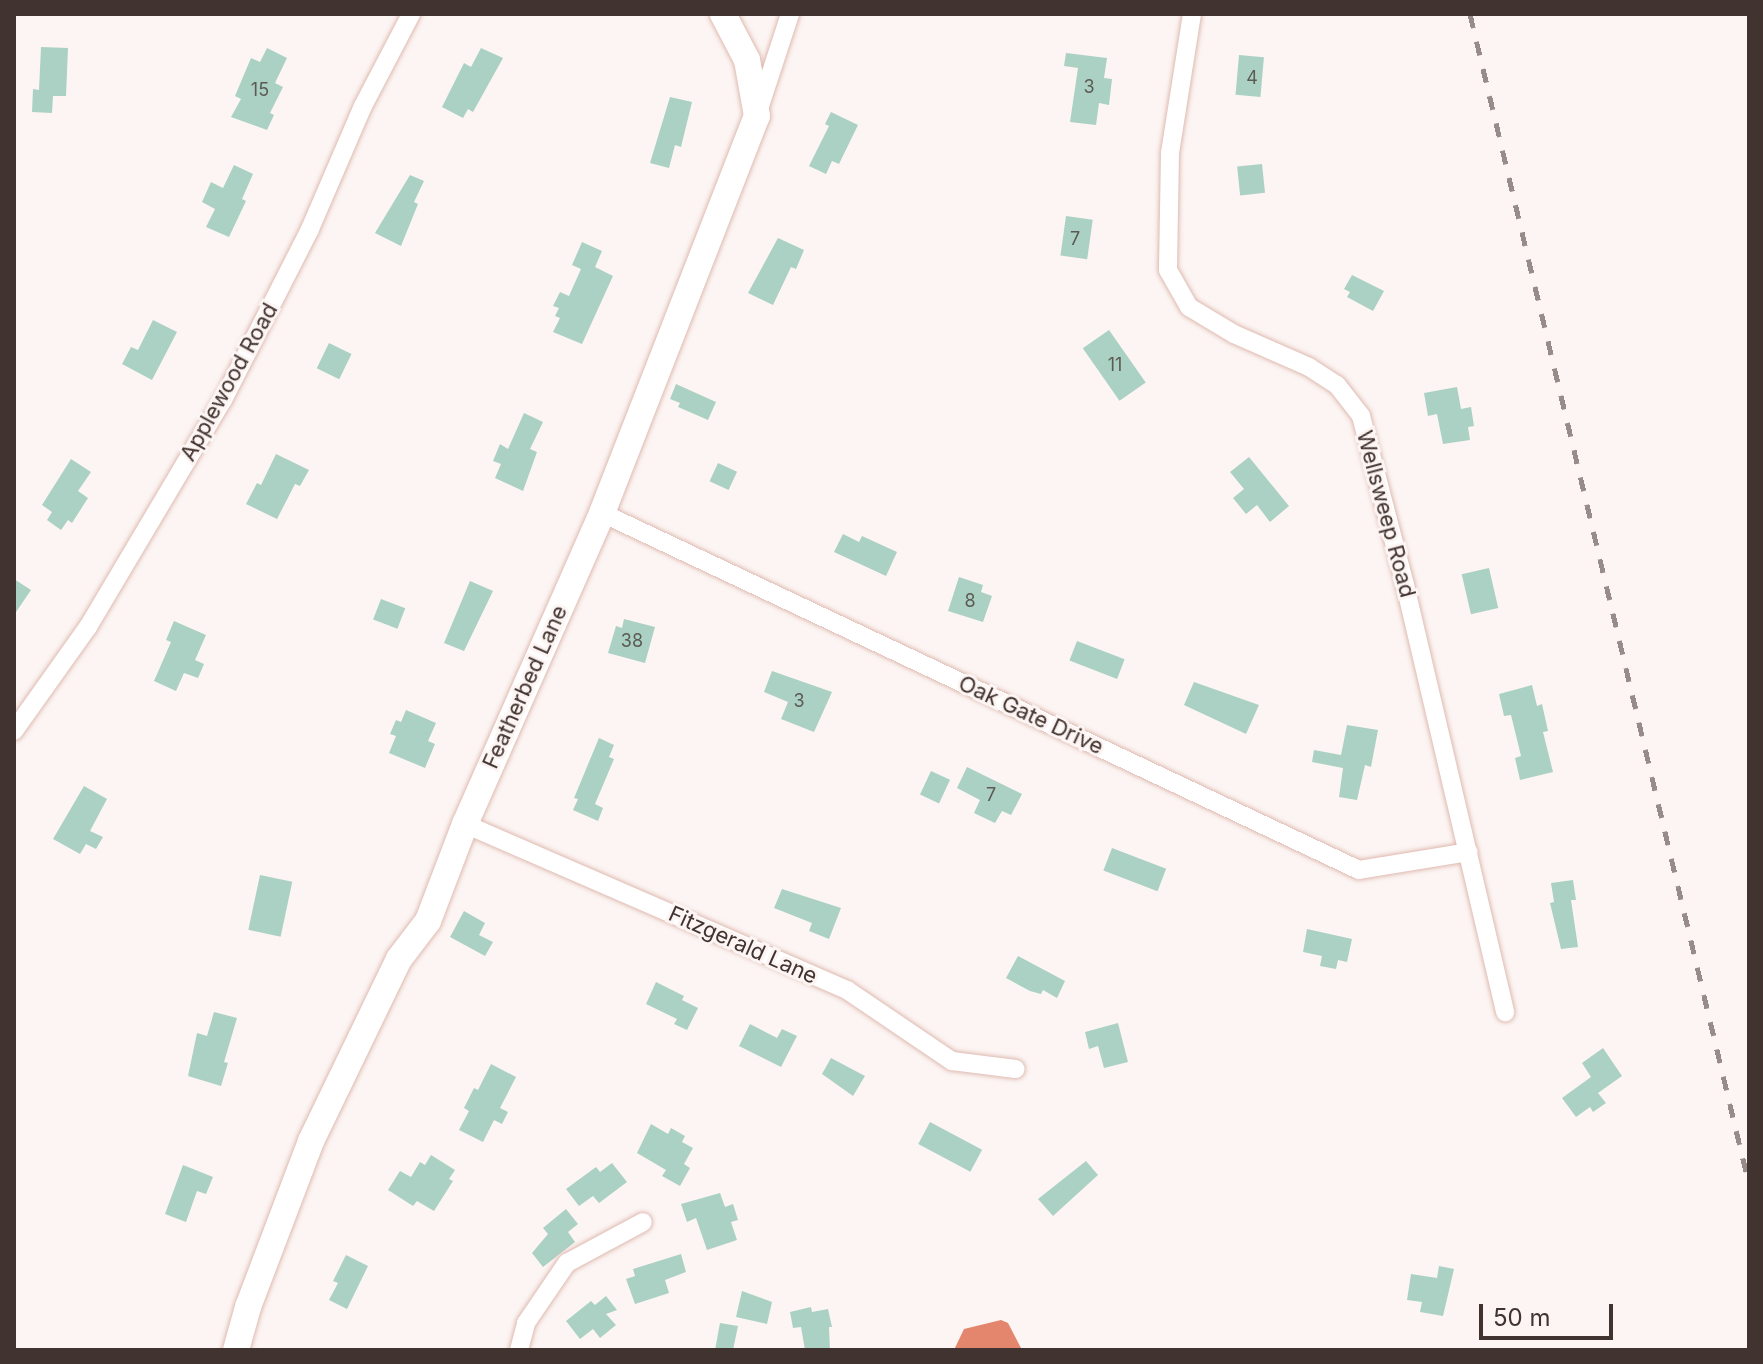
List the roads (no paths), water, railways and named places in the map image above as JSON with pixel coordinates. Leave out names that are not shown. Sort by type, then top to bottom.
[{"type":"street","name":"Applewood Road","points":[[14,731],[88,627],[223,400],[310,229],[363,106],[411,14]]},
{"type":"street","points":[[724,14],[747,60],[757,116]]},
{"type":"street","points":[[757,116],[790,14]]},
{"type":"street","name":"Wellsweep Road","points":[[1192,14],[1170,153],[1168,270],[1189,307],[1234,334],[1309,367],[1337,385],[1361,416],[1469,852],[1505,1012]]},
{"type":"street","name":"Featherbed Lane","points":[[236,1350],[248,1307],[311,1141],[399,959],[428,921],[465,824],[602,513],[757,116]]},
{"type":"street","name":"Oak Gate Drive","points":[[602,513],[1359,870],[1469,852]]},
{"type":"street","name":"Fitzgerald Lane","points":[[465,824],[847,990],[952,1061],[1015,1069]]},
{"type":"street","points":[[519,1350],[526,1323],[567,1263],[643,1222]]},
{"type":"railway","points":[[1470,14],[1749,1184]]}]
